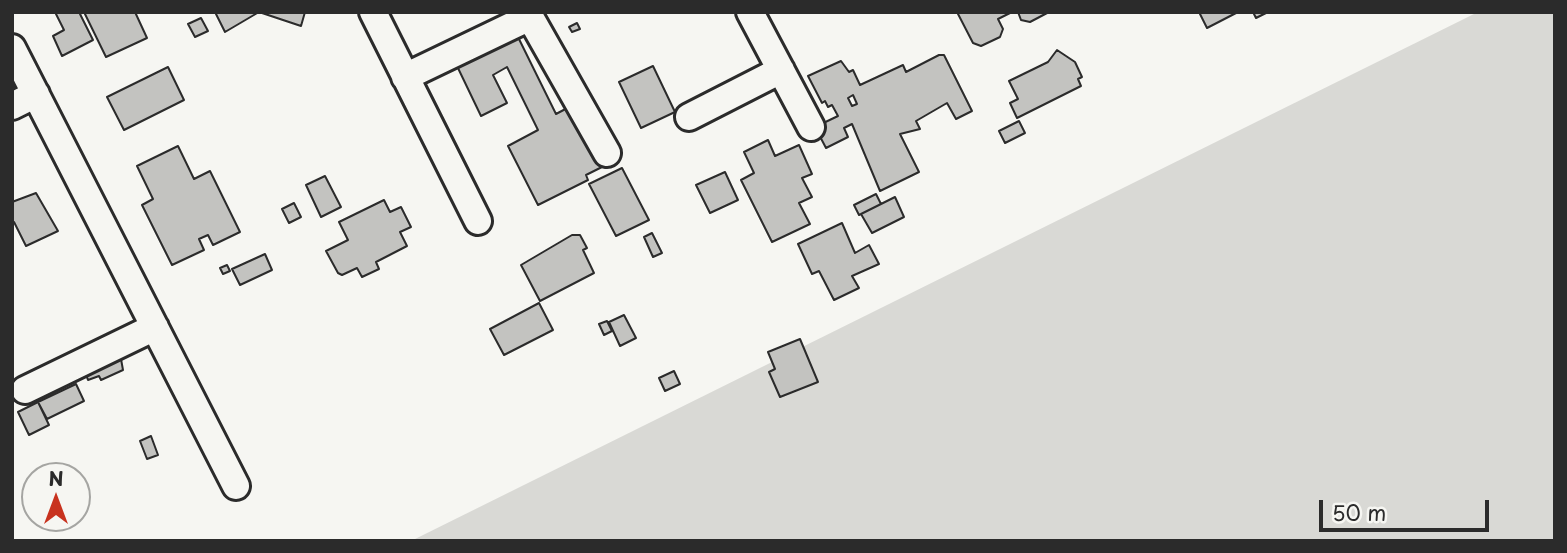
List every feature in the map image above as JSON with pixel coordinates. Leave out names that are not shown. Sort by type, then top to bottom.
[{"type":"street","points":[[373,12],[478,221]]},
{"type":"street","points":[[750,12],[811,127]]},
{"type":"street","points":[[405,77],[530,17],[607,153]]},
{"type":"street","points":[[12,48],[236,486]]},
{"type":"street","points":[[689,117],[781,70]]},
{"type":"street","points":[[12,106],[36,94]]},
{"type":"street","points":[[25,390],[155,327]]},
{"type":"shaded area","points":[[1478,12],[1555,12],[1555,541],[411,541]]},
{"type":"building","points":[[55,12],[84,12],[80,14],[93,40],[62,56],[53,36],[64,30]]},
{"type":"building","points":[[84,12],[135,12],[147,38],[106,57]]},
{"type":"building","points":[[215,12],[259,12],[225,32]]},
{"type":"building","points":[[259,12],[305,12],[301,26]]},
{"type":"building","points":[[957,12],[1012,12],[998,19],[1003,29],[1000,37],[981,46],[973,43]]},
{"type":"building","points":[[1018,12],[1049,12],[1030,22],[1021,20]]},
{"type":"building","points":[[1199,12],[1238,12],[1207,28]]},
{"type":"building","points":[[1253,12],[1268,12],[1256,18]]},
{"type":"building","points":[[201,18],[208,31],[195,37],[188,24]]},
{"type":"building","points":[[577,23],[580,29],[572,32],[569,27]]},
{"type":"building","points":[[517,35],[556,114],[573,105],[604,166],[586,175],[588,180],[538,205],[508,146],[538,130],[507,67],[493,75],[507,103],[481,116],[457,66]]},
{"type":"building","points":[[1057,50],[1075,62],[1082,77],[1078,79],[1081,86],[1017,118],[1010,103],[1018,99],[1009,81],[1048,62]]},
{"type":"building","points":[[944,55],[972,111],[956,119],[947,103],[916,121],[920,129],[900,134],[919,172],[880,191],[852,124],[844,128],[848,137],[826,148],[815,127],[838,116],[832,105],[828,107],[825,101],[822,103],[808,76],[841,61],[849,72],[853,70],[860,85],[903,65],[906,72]],"holes":[[[853,95],[857,104],[852,106],[848,98]]]},
{"type":"building","points":[[653,66],[675,112],[641,128],[619,82]]},
{"type":"building","points":[[168,67],[184,100],[124,130],[107,97]]},
{"type":"building","points":[[1019,121],[1025,133],[1005,143],[999,131]]},
{"type":"building","points":[[768,140],[775,156],[799,145],[812,174],[802,178],[812,197],[799,203],[810,224],[772,242],[741,180],[754,173],[744,152]]},
{"type":"building","points":[[178,146],[194,179],[210,171],[240,232],[213,245],[208,235],[199,239],[204,250],[172,265],[142,205],[153,199],[137,166]]},
{"type":"building","points":[[622,168],[649,220],[616,236],[589,184]]},
{"type":"building","points":[[725,172],[738,200],[710,213],[696,185]]},
{"type":"building","points":[[325,176],[341,207],[321,217],[306,185]]},
{"type":"building","points":[[36,193],[58,231],[26,246],[14,222],[12,223],[12,202]]},
{"type":"building","points":[[876,194],[881,204],[859,215],[854,205]]},
{"type":"building","points":[[895,197],[904,217],[872,233],[861,214]]},
{"type":"building","points":[[384,200],[390,212],[401,207],[411,227],[400,232],[407,246],[376,262],[379,269],[362,277],[357,268],[342,275],[338,273],[326,251],[348,240],[339,222]]},
{"type":"building","points":[[294,203],[301,217],[289,223],[282,209]]},
{"type":"building","points":[[842,223],[855,253],[869,245],[879,264],[852,276],[859,288],[834,300],[819,271],[812,274],[798,244]]},
{"type":"building","points":[[652,233],[662,253],[653,257],[644,237]]},
{"type":"building","points":[[572,235],[580,235],[587,248],[583,250],[594,273],[540,301],[521,265]]},
{"type":"building","points":[[265,254],[272,270],[240,285],[232,269]]},
{"type":"building","points":[[227,265],[230,271],[223,274],[220,268]]},
{"type":"building","points":[[539,303],[553,330],[504,355],[490,329]]},
{"type":"building","points":[[624,315],[636,338],[620,346],[609,322]]},
{"type":"building","points":[[607,321],[612,331],[604,335],[599,324]]},
{"type":"building","points":[[800,339],[818,382],[780,397],[769,372],[775,369],[768,352]]},
{"type":"building","points":[[119,348],[123,370],[101,380],[99,376],[88,380],[83,367]]},
{"type":"building","points":[[674,371],[680,384],[665,391],[659,378]]},
{"type":"building","points":[[76,384],[84,401],[47,419],[38,402]]},
{"type":"building","points":[[38,402],[49,425],[29,435],[18,412]]},
{"type":"building","points":[[151,436],[158,455],[147,459],[140,441]]}]
